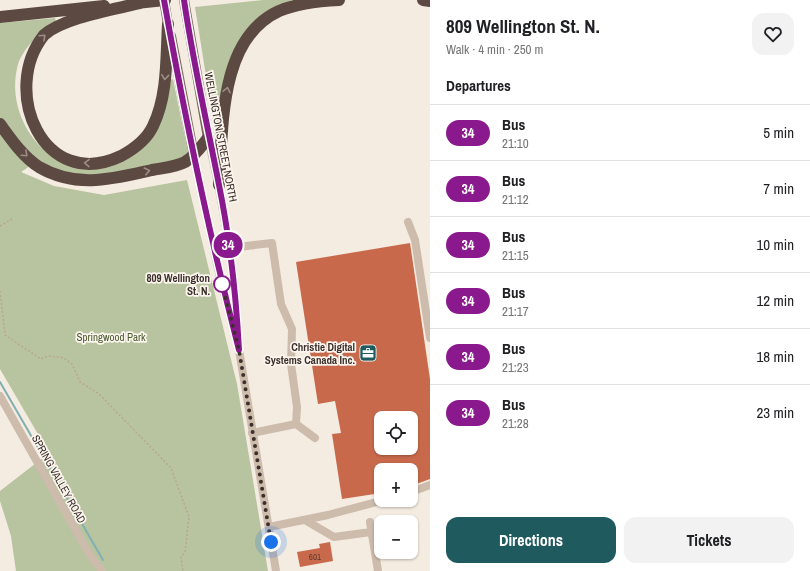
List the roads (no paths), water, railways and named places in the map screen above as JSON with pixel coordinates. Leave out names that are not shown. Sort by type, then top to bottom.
[{"type":"highway","points":[[0,17],[164,0]]},
{"type":"highway","points":[[219,185],[222,130],[226,95],[232,68],[244,44],[264,21],[278,12],[294,6],[319,1],[339,0]]},
{"type":"highway","points":[[423,0],[430,2]]},
{"type":"highway","points":[[144,2],[64,23],[45,34],[31,49],[21,72],[19,98],[24,117],[30,131],[47,150],[72,162],[99,163],[129,152],[145,138],[153,127],[163,95],[168,24]]},
{"type":"highway","points":[[0,124],[20,150],[38,166],[63,178],[85,181],[109,180],[183,163],[194,156],[208,138]]},
{"type":"main road","name":"WELLINGTON STREET NORTH","points":[[164,0],[194,156]]},
{"type":"main road","name":"WELLINGTON STREET NORTH","points":[[184,0],[208,138]]},
{"type":"street","name":"WELLINGTON STREET NORTH","points":[[208,138],[219,185],[229,248],[236,303],[239,350],[276,571]]},
{"type":"street","name":"WELLINGTON STREET NORTH","points":[[194,156],[219,273],[239,350]]},
{"type":"street","points":[[408,222],[415,240],[430,338]]},
{"type":"street","points":[[229,248],[272,243],[281,304],[292,330],[291,364],[297,407],[296,424]]},
{"type":"street","name":"SPRING VALLEY ROAD","points":[[0,396],[88,552],[102,571]]},
{"type":"street","points":[[252,433],[296,424],[315,438]]},
{"type":"street","points":[[418,489],[430,485]]},
{"type":"street","points":[[268,527],[305,520],[374,503]]},
{"type":"street","points":[[305,520],[334,537],[371,532]]},
{"type":"street","points":[[370,522],[378,571]]},
{"type":"waterway","points":[[0,382],[103,560]]},
{"type":"place","name":"809 Wellington St. N.","points":[[222,284]]},
{"type":"place","name":"Christie Digital Systems Canada Inc.","points":[[368,353]]},
{"type":"park label","name":"Springwood Park","points":[[111,337]]}]
